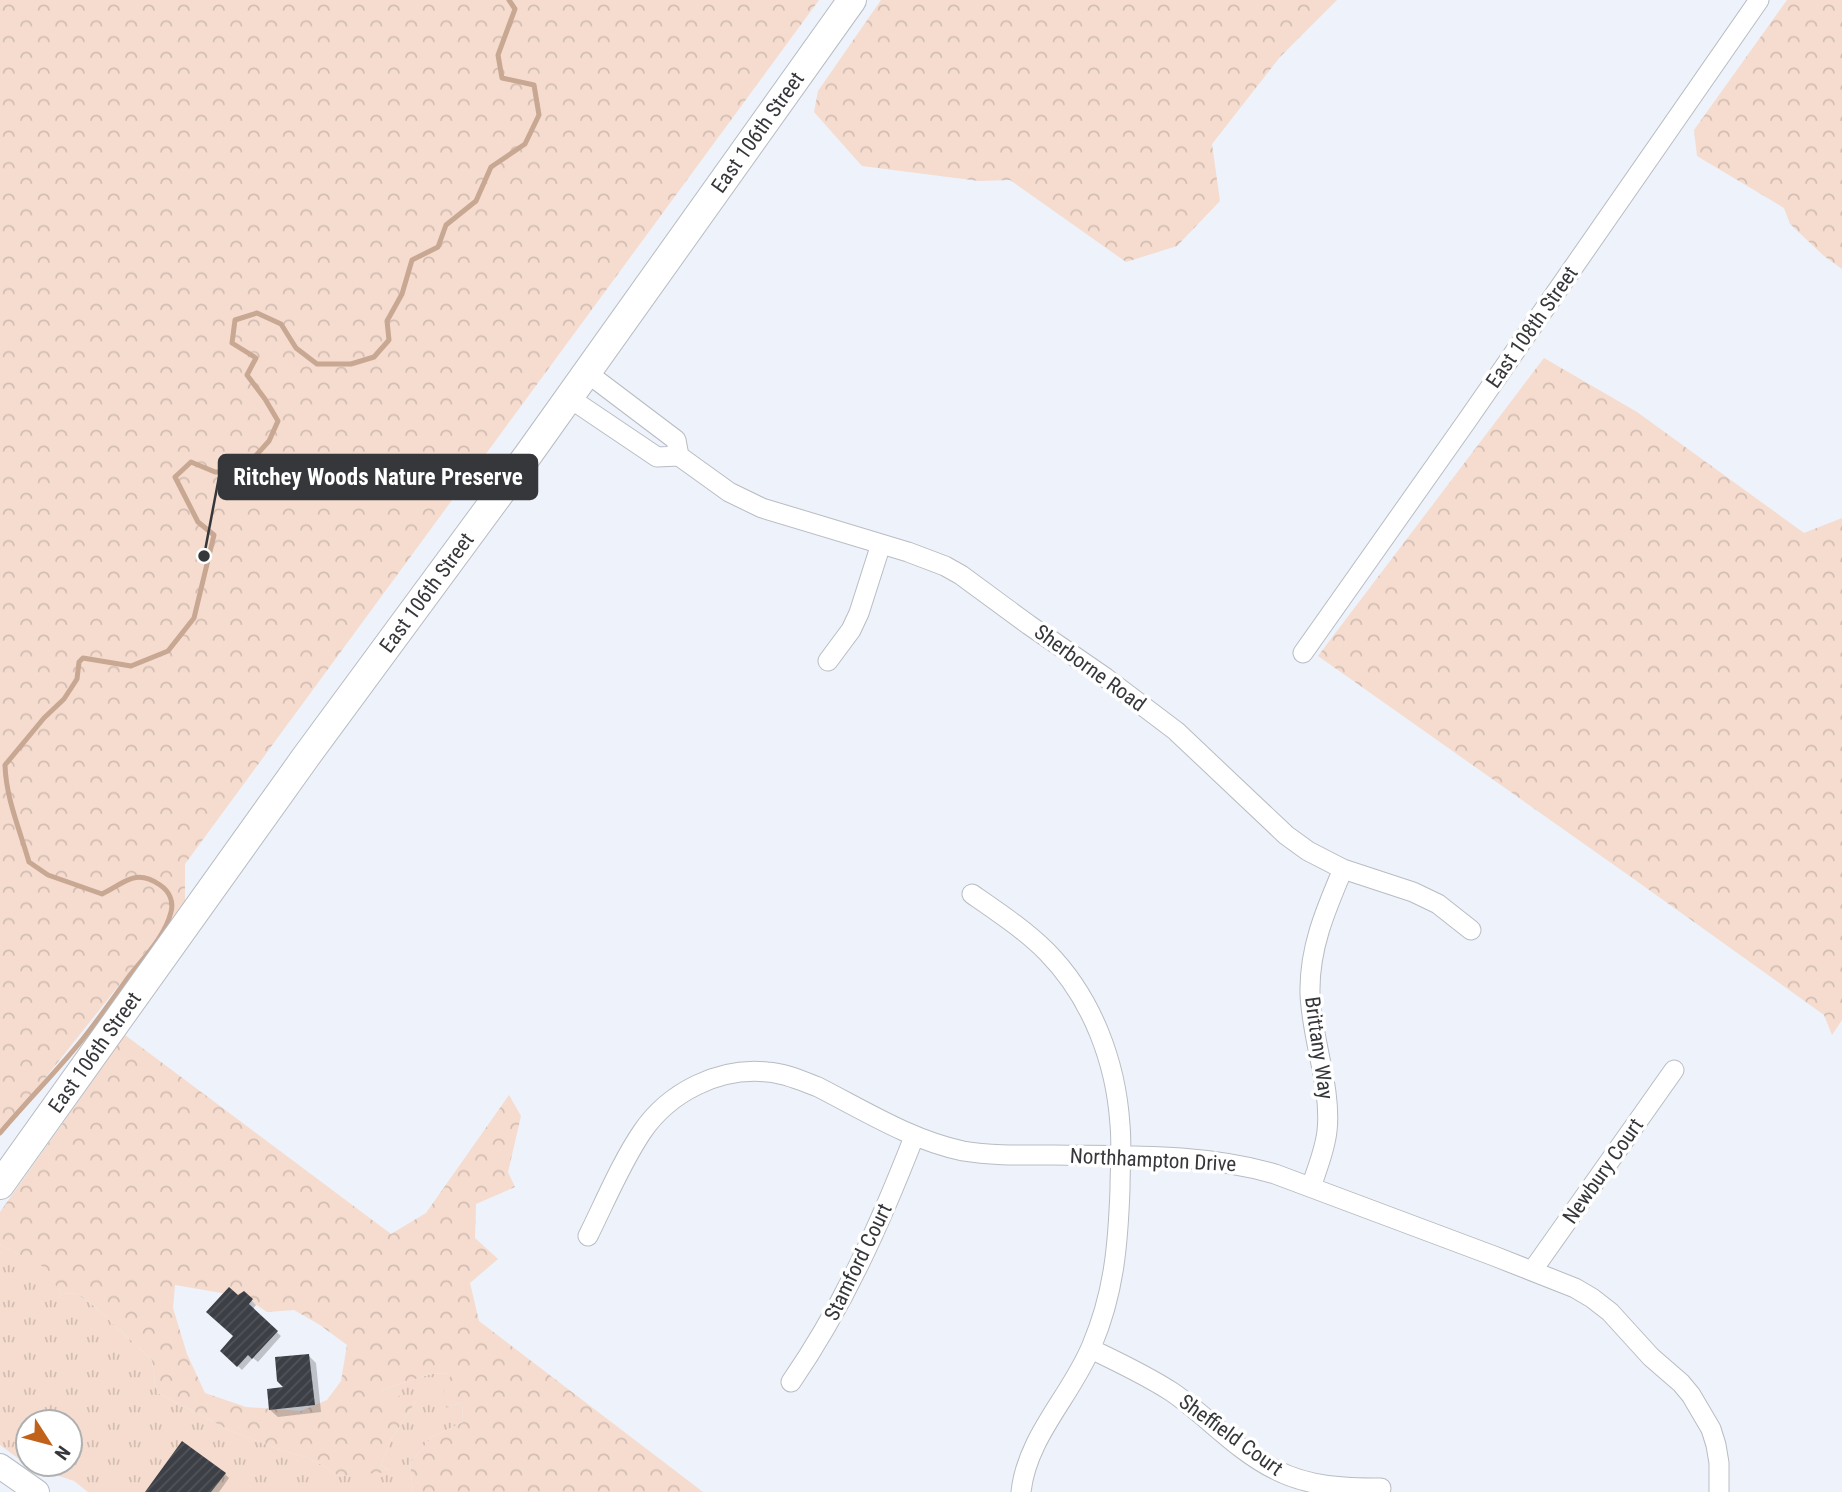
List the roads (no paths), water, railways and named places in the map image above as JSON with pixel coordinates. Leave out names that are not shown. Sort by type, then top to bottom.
[{"type":"main road","name":"East 106th Street","points":[[0,1185],[305,758],[528,455],[852,0]]},
{"type":"street","name":"East 108th Street","points":[[1303,653],[1759,0]]},
{"type":"street","name":"Sherborne Road","points":[[586,372],[676,440],[679,456]]},
{"type":"street","name":"Sherborne Road","points":[[568,397],[657,457],[679,456],[729,492],[754,505],[930,559],[961,575],[1176,731],[1286,835],[1308,851],[1343,869],[1422,895],[1471,930]]},
{"type":"street","points":[[828,661],[851,630],[881,544]]},
{"type":"street","name":"Brittany Way","points":[[1311,1187],[1324,1147],[1328,1118],[1310,995],[1311,976],[1320,926],[1343,869]]},
{"type":"street","points":[[972,894],[1019,927],[1048,953],[1090,1011],[1115,1082],[1120,1124],[1119,1224],[1109,1297],[1091,1349],[1031,1454],[1021,1492]]},
{"type":"street","name":"Newbury Court","points":[[1532,1271],[1674,1070]]},
{"type":"street","name":"Northhampton Drive","points":[[588,1236],[643,1130],[669,1103],[691,1088],[722,1075],[754,1071],[787,1076],[818,1087],[914,1137],[951,1148],[978,1153],[1121,1156],[1227,1162],[1266,1171],[1311,1187],[1532,1271],[1575,1289],[1601,1304],[1691,1395],[1711,1429],[1716,1445],[1719,1492]]},
{"type":"street","name":"Stamford Court","points":[[791,1382],[825,1330],[850,1284],[872,1239],[914,1137]]},
{"type":"street","name":"Sheffield Court","points":[[1091,1349],[1173,1393],[1243,1449],[1274,1469],[1319,1484],[1381,1488]]},
{"type":"street","points":[[0,1466],[37,1492]]},
{"type":"waterway","points":[[0,1133],[82,1040],[154,945],[168,921],[172,904],[163,887],[151,880],[137,877],[102,894],[48,875],[29,862],[11,802],[5,765],[44,718],[64,699],[77,679],[79,662],[83,658],[131,666],[168,651],[194,618],[214,535],[198,522],[175,477],[191,462],[215,472],[241,472],[269,441],[278,421],[247,375],[256,358],[232,343],[235,320],[257,313],[281,324],[296,348],[317,364],[351,364],[374,357],[389,340],[387,321],[402,294],[412,260],[438,247],[446,225],[476,201],[491,167],[525,144],[539,115],[534,85],[502,78],[498,55],[515,9],[509,0]]},
{"type":"place","name":"Ritchey Woods Nature Preserve","points":[[204,556]]}]
